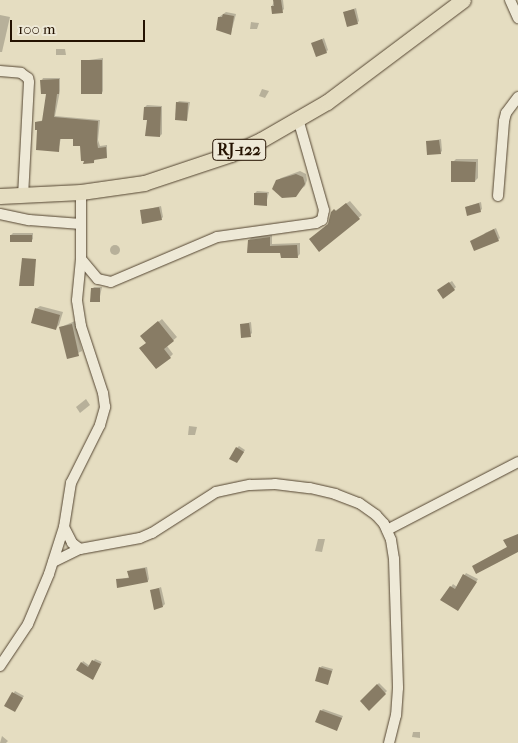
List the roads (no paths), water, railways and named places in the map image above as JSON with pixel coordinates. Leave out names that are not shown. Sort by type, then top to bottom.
[{"type":"main road","name":"RJ-122","points":[[0,196],[81,192],[144,183],[194,168],[261,140],[298,119],[379,66],[463,0]]},
{"type":"street","points":[[510,0],[518,18]]},
{"type":"street","points":[[0,71],[21,73],[28,78],[29,82],[23,196]]},
{"type":"street","points":[[498,196],[504,121],[506,113],[518,97]]},
{"type":"street","points":[[81,259],[98,279],[111,282],[217,237],[316,223],[322,220],[324,210],[298,119]]},
{"type":"street","points":[[0,666],[28,624],[53,562],[64,527],[71,483],[100,425],[105,407],[103,393],[81,326],[77,300],[81,259],[81,192]]},
{"type":"street","points":[[0,214],[29,220],[81,224]]},
{"type":"street","points":[[387,530],[518,462]]},
{"type":"street","points":[[53,562],[80,550],[152,533],[216,492],[250,484],[276,484],[335,494],[359,503],[376,515],[387,530],[391,540],[394,560],[398,688],[396,715],[389,743]]},
{"type":"street","points":[[64,527],[72,543],[80,550]]}]
